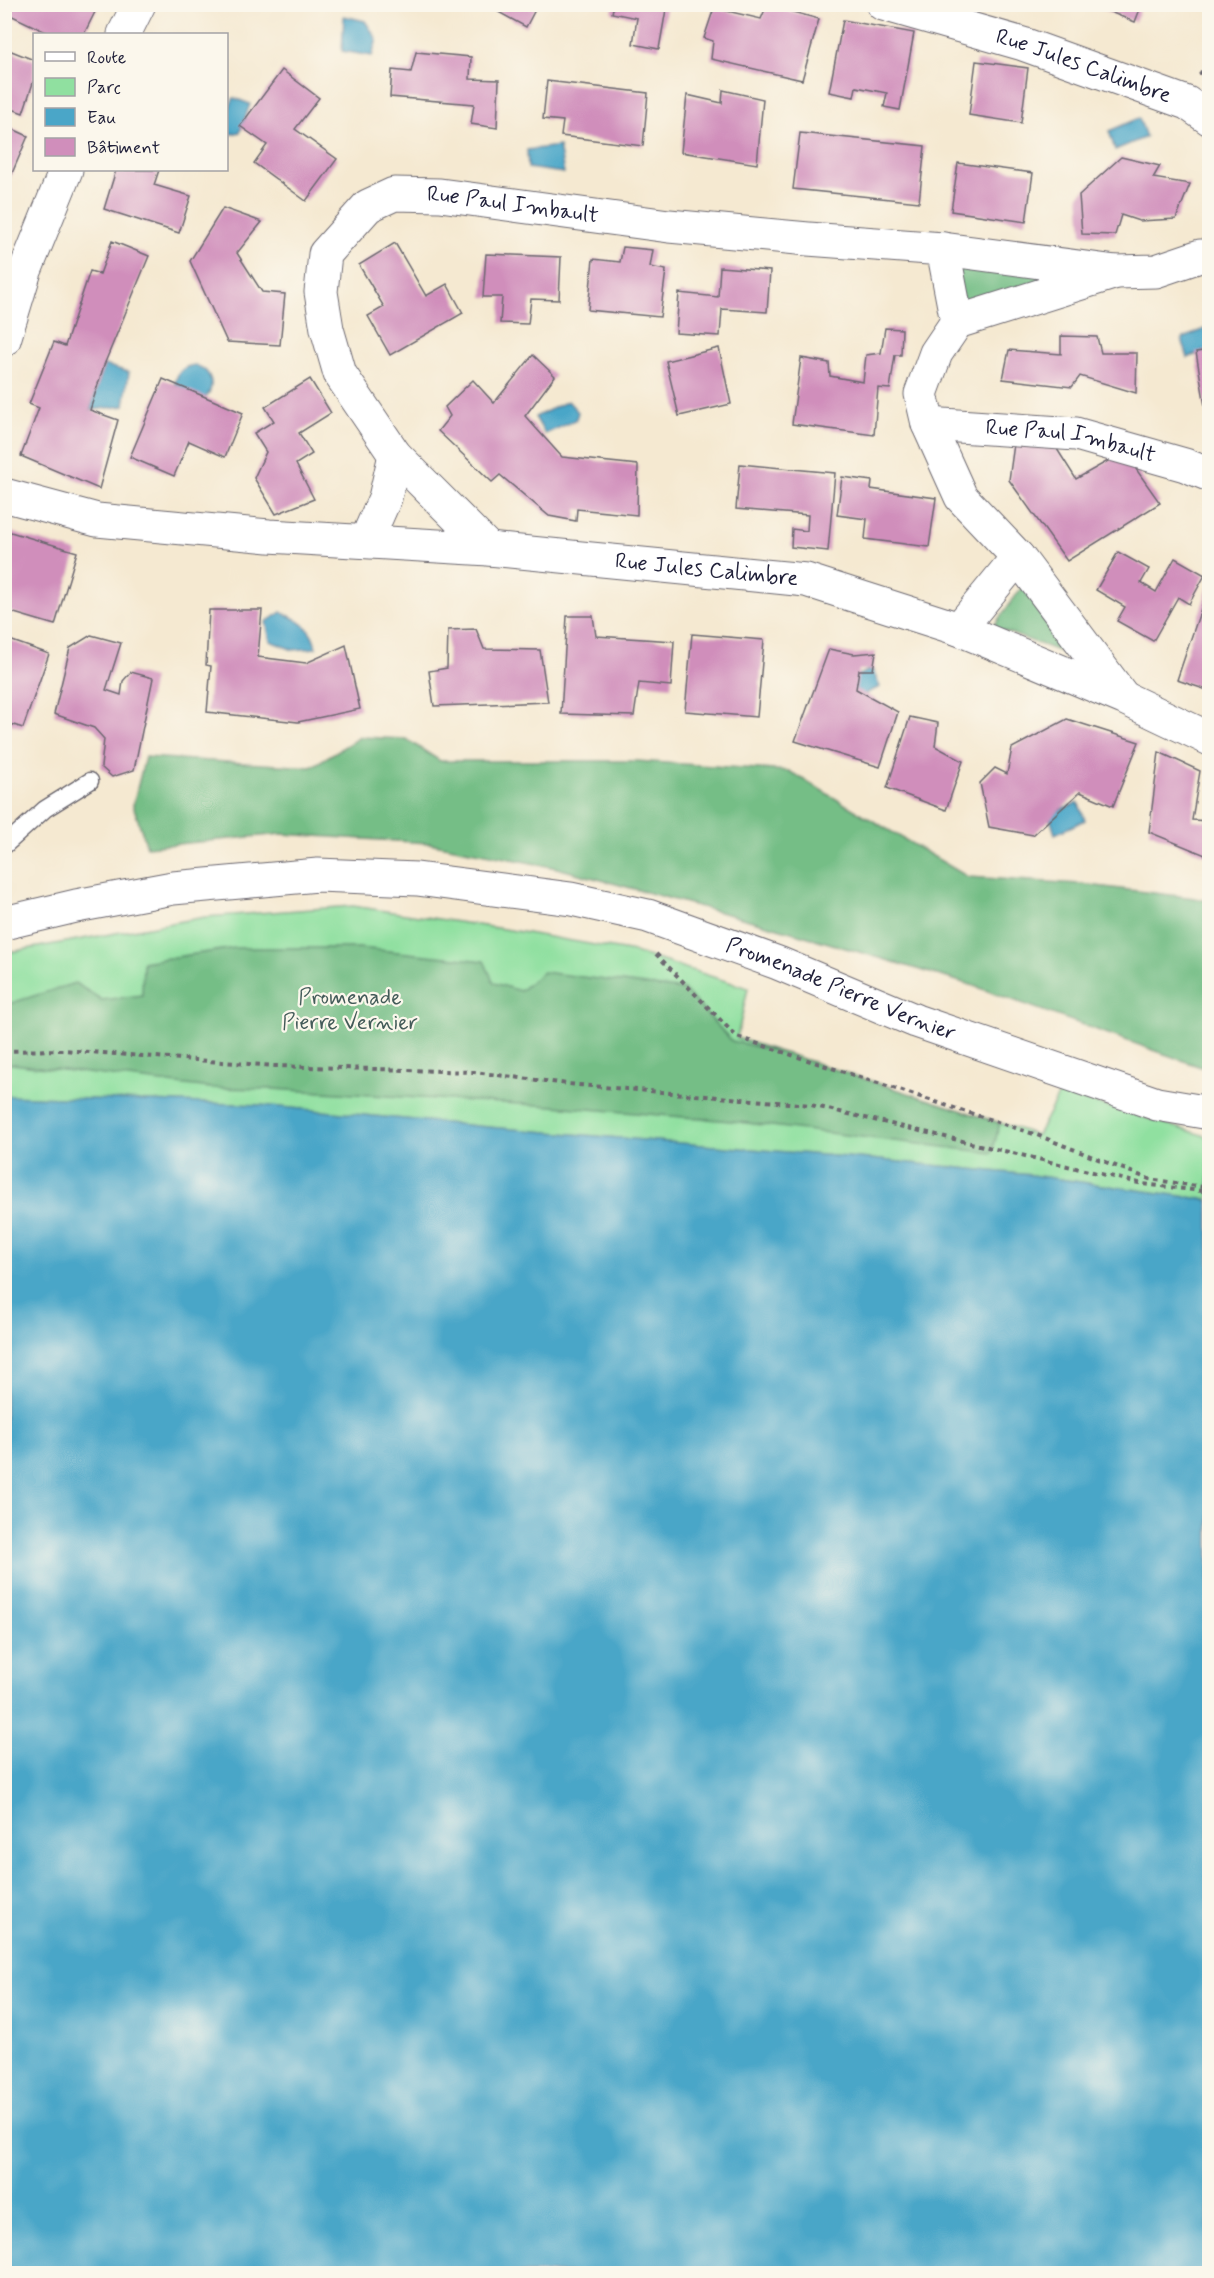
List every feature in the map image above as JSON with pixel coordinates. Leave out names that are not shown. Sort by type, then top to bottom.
[{"type":"street","points":[[124,33],[139,4]]},
{"type":"street","name":"Rue Jules Calimbre","points":[[883,4],[1023,44],[1187,103],[1209,119]]},
{"type":"street","points":[[4,340],[25,271],[66,171]]},
{"type":"street","name":"Rue Paul Imbault","points":[[489,549],[395,455],[340,374],[327,329],[321,292],[324,254],[368,206],[394,194],[440,195],[669,226],[943,249],[1116,272],[1156,271],[1206,252]]},
{"type":"street","points":[[943,249],[957,322],[936,353],[921,394],[928,423],[961,497],[1018,557],[1124,698]]},
{"type":"street","name":"Rue Paul Imbault","points":[[957,322],[1116,272]]},
{"type":"street","name":"Rue Paul Imbault","points":[[928,423],[1076,434],[1185,465],[1209,475]]},
{"type":"street","points":[[366,541],[385,498],[395,455]]},
{"type":"street","name":"Rue Jules Calimbre","points":[[4,495],[97,520],[268,536],[489,549],[806,580],[959,628],[1124,698],[1209,739]]},
{"type":"street","points":[[959,628],[1018,557]]},
{"type":"street","name":"Promenade Pierre Vernier","points":[[4,923],[76,906],[173,888],[318,875],[417,879],[571,899],[648,916],[778,963],[916,1022],[1157,1104],[1209,1113]]},
{"type":"lane","points":[[4,846],[45,809],[90,781]]},
{"type":"path","points":[[656,953],[737,1037],[1037,1135],[1149,1179],[1209,1190]]},
{"type":"path","points":[[4,1051],[63,1050],[275,1066],[474,1071],[568,1084],[811,1105],[1143,1184],[1209,1190]]},
{"type":"green space","points":[[953,251],[1095,273],[964,315]]},
{"type":"green space","points":[[1024,584],[1083,660],[993,627]]},
{"type":"green space","points":[[360,737],[406,739],[440,761],[636,761],[789,771],[968,877],[1080,884],[1209,901],[1209,1070],[971,985],[771,926],[557,868],[429,843],[282,834],[147,847],[133,805],[145,757],[311,767]]},
{"type":"green space","name":"Promenade Pierre Vernier","points":[[353,906],[634,952],[748,988],[737,1038],[1037,1135],[1059,1094],[1209,1137],[1209,1200],[1031,1175],[260,1105],[5,1096],[5,953],[205,917]]},
{"type":"green space","name":"Promenade Pierre Vernier","points":[[235,948],[359,948],[484,961],[494,983],[520,991],[543,972],[684,990],[732,1041],[788,1054],[1000,1123],[992,1153],[731,1121],[553,1106],[273,1089],[211,1088],[5,1063],[5,1005],[75,983],[102,1000],[142,995],[143,962]]},
{"type":"water","points":[[344,16],[365,21],[377,39],[372,56],[342,51]]},
{"type":"water","points":[[234,98],[250,104],[240,132],[228,135],[228,109]]},
{"type":"water","points":[[1139,118],[1146,137],[1115,150],[1109,131]]},
{"type":"water","points":[[559,146],[564,173],[528,168],[527,150]]},
{"type":"water","points":[[1209,327],[1209,349],[1188,358],[1182,339]]},
{"type":"water","points":[[104,365],[129,372],[124,406],[90,410]]},
{"type":"water","points":[[195,365],[206,371],[211,381],[210,391],[202,401],[175,384],[181,370]]},
{"type":"water","points":[[568,401],[578,412],[576,420],[545,434],[535,417]]},
{"type":"water","points":[[281,612],[294,618],[308,629],[316,648],[293,650],[270,641],[266,622]]},
{"type":"water","points":[[872,669],[880,687],[849,701],[843,682]]},
{"type":"water","points":[[1078,802],[1085,820],[1055,834],[1049,815]]},
{"type":"water","points":[[5,1096],[260,1105],[1031,1175],[1209,1200],[1209,2273],[5,2273]]},
{"type":"building","points":[[4,4],[99,4],[84,33],[48,33],[4,12]]},
{"type":"building","points":[[484,4],[538,4],[526,27]]},
{"type":"building","points":[[614,4],[667,4],[659,49],[633,44],[637,18],[612,13]]},
{"type":"building","points":[[1090,4],[1142,4],[1135,22]]},
{"type":"building","points":[[767,5],[819,19],[802,80],[711,59],[713,41],[704,38],[714,8],[761,19]]},
{"type":"building","points":[[843,20],[914,33],[900,110],[884,107],[887,93],[856,87],[854,97],[829,92]]},
{"type":"building","points":[[4,48],[33,60],[33,83],[23,113],[4,106]]},
{"type":"building","points":[[416,52],[471,57],[470,79],[499,80],[497,128],[471,124],[474,104],[390,97],[392,70],[411,72]]},
{"type":"building","points":[[976,61],[1028,68],[1021,123],[969,115]]},
{"type":"building","points":[[282,70],[319,98],[295,129],[337,159],[306,201],[254,163],[267,145],[240,126]]},
{"type":"building","points":[[547,81],[648,93],[643,146],[561,136],[563,121],[543,119]]},
{"type":"building","points":[[723,90],[763,99],[757,164],[681,152],[687,95],[722,103]]},
{"type":"building","points":[[4,125],[28,136],[7,185],[4,184]]},
{"type":"building","points":[[800,133],[925,146],[919,202],[793,189]]},
{"type":"building","points":[[1121,157],[1160,166],[1153,178],[1190,184],[1176,219],[1139,221],[1121,215],[1115,235],[1082,234],[1079,195]]},
{"type":"building","points":[[958,163],[1033,173],[1026,222],[951,211]]},
{"type":"building","points":[[116,171],[159,171],[154,185],[191,196],[179,233],[104,209]]},
{"type":"building","points":[[223,208],[262,222],[237,253],[262,292],[285,294],[280,345],[227,342],[190,261]]},
{"type":"building","points":[[112,241],[149,256],[104,365],[90,410],[118,420],[99,489],[21,456],[39,408],[29,404],[54,342],[65,346],[90,271],[100,274]]},
{"type":"building","points":[[395,243],[426,296],[447,284],[463,313],[390,355],[368,316],[384,307],[359,265]]},
{"type":"building","points":[[623,247],[653,250],[650,267],[666,270],[660,317],[588,310],[593,259],[620,262]]},
{"type":"building","points":[[486,254],[561,257],[559,300],[531,299],[528,324],[500,323],[502,297],[483,297]]},
{"type":"building","points":[[720,267],[770,271],[767,312],[722,309],[720,336],[676,333],[679,293],[718,297]]},
{"type":"building","points":[[885,328],[902,329],[901,355],[895,355],[890,389],[878,388],[874,435],[792,424],[801,358],[829,363],[830,376],[863,382],[866,355],[881,353]]},
{"type":"building","points":[[1061,336],[1097,337],[1101,353],[1137,353],[1136,393],[1080,376],[1072,387],[1003,379],[1009,350],[1061,354]]},
{"type":"building","points":[[719,348],[731,404],[679,416],[666,361]]},
{"type":"building","points":[[1210,350],[1210,404],[1205,406],[1196,352]]},
{"type":"building","points":[[533,355],[555,376],[525,416],[562,457],[638,465],[637,515],[577,509],[576,521],[549,516],[500,475],[492,482],[438,431],[450,416],[445,407],[473,380],[494,403]]},
{"type":"building","points":[[163,379],[243,413],[225,457],[189,441],[174,476],[130,457]]},
{"type":"building","points":[[310,379],[331,413],[299,433],[312,454],[296,464],[314,499],[276,514],[254,478],[266,452],[254,433],[274,421],[265,407]]},
{"type":"building","points":[[1014,444],[1057,449],[1076,479],[1124,452],[1160,503],[1067,561],[1009,480]]},
{"type":"building","points":[[740,464],[835,473],[828,551],[791,547],[792,529],[807,531],[808,515],[736,509]]},
{"type":"building","points":[[842,477],[872,481],[871,489],[936,498],[929,547],[865,539],[867,519],[837,515]]},
{"type":"building","points":[[4,530],[77,552],[55,625],[4,610]]},
{"type":"building","points":[[1118,552],[1149,569],[1141,583],[1156,592],[1175,558],[1205,575],[1189,604],[1178,597],[1153,641],[1117,621],[1125,607],[1096,590]]},
{"type":"building","points":[[1210,585],[1210,691],[1177,680]]},
{"type":"building","points":[[209,610],[262,610],[258,657],[306,663],[346,645],[360,709],[298,722],[207,712],[211,666],[206,665]]},
{"type":"building","points":[[567,616],[593,616],[596,636],[674,641],[671,686],[639,683],[634,716],[561,714]]},
{"type":"building","points":[[476,629],[484,649],[540,650],[548,702],[434,706],[429,671],[447,668],[448,630]]},
{"type":"building","points":[[692,634],[764,640],[757,717],[685,711]]},
{"type":"building","points":[[91,635],[121,643],[106,690],[121,695],[123,681],[131,672],[153,678],[134,770],[112,777],[101,767],[104,739],[94,728],[54,714],[70,648]]},
{"type":"building","points":[[4,638],[49,654],[23,728],[4,722]]},
{"type":"building","points":[[829,649],[854,654],[876,652],[873,670],[859,670],[856,689],[898,712],[880,767],[795,741]]},
{"type":"building","points":[[910,717],[938,723],[935,746],[963,761],[946,810],[887,788]]},
{"type":"building","points":[[1067,719],[1139,742],[1113,806],[1080,792],[1033,835],[989,827],[980,783],[995,768],[1007,774],[1012,748]]},
{"type":"building","points":[[1159,752],[1200,771],[1192,820],[1210,821],[1210,857],[1149,832]]}]
